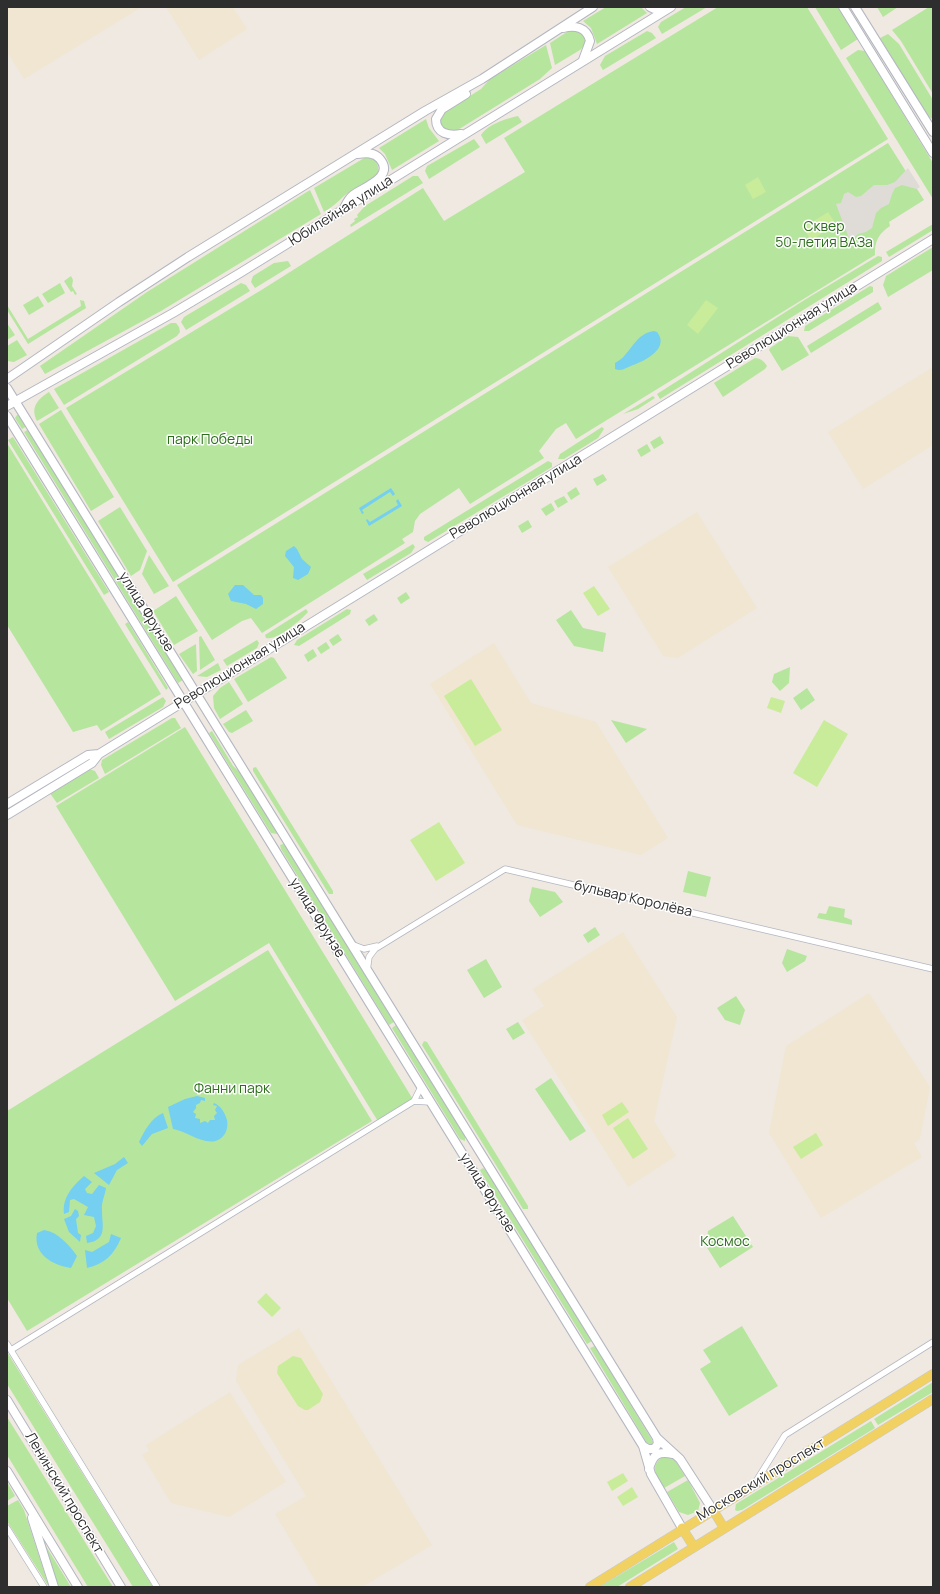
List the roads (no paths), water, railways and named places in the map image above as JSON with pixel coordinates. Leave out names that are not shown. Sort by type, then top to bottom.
[{"type":"main road","points":[[7,379],[119,302],[188,257],[482,79],[593,7]]},
{"type":"main road","points":[[650,7],[654,9],[667,7]]},
{"type":"main road","name":"Юбилейная улица","points":[[7,406],[173,313],[341,212],[465,133],[671,7]]},
{"type":"main road","points":[[842,7],[933,153]]},
{"type":"main road","points":[[855,7],[933,132]]},
{"type":"main road","points":[[558,29],[577,27],[587,33],[590,41],[583,60]]},
{"type":"main road","points":[[465,133],[450,135],[444,134],[438,128],[436,118],[442,109],[472,90],[482,79]]},
{"type":"main road","points":[[341,212],[352,196],[381,178],[384,171],[384,165],[377,156],[371,153],[355,155]]},
{"type":"main road","name":"Революционная улица","points":[[7,815],[92,763],[99,754],[933,239]]},
{"type":"main road","name":"улица Фрунзе","points":[[7,388],[657,1438],[680,1459],[724,1528]]},
{"type":"main road","name":"улица Фрунзе","points":[[7,416],[643,1446],[650,1474],[694,1547]]},
{"type":"main road","name":"Революционная улица","points":[[7,804],[88,756],[99,754]]},
{"type":"main road","points":[[271,844],[284,836]]},
{"type":"main road","points":[[456,1143],[466,1145],[469,1141],[469,1135]]},
{"type":"main road","points":[[474,1173],[478,1164],[487,1165]]},
{"type":"main road","name":"Московский проспект","points":[[590,1587],[682,1528],[933,1374]]},
{"type":"main road","name":"Московский проспект","points":[[630,1587],[933,1399]]},
{"type":"main road","name":"Ленинский проспект","points":[[7,1400],[121,1587]]},
{"type":"main road","points":[[643,1446],[648,1449],[654,1449],[658,1444],[657,1438]]},
{"type":"main road","points":[[649,1469],[651,1460],[656,1455],[663,1452],[674,1454]]},
{"type":"main road","points":[[7,1471],[78,1587]]},
{"type":"main road","points":[[29,1506],[54,1587]]},
{"type":"street","name":"бульвар Королёва","points":[[367,971],[371,953],[383,944],[505,869],[933,969]]},
{"type":"street","points":[[350,943],[364,949],[383,944]]},
{"type":"street","points":[[11,1350],[414,1101],[421,1087]]},
{"type":"street","points":[[414,1101],[430,1102]]},
{"type":"street","points":[[754,1484],[785,1435],[933,1342]]},
{"type":"street","points":[[7,1344],[157,1587]]},
{"type":"street","points":[[7,1528],[44,1587]]},
{"type":"water","points":[[654,331],[657,332],[660,338],[660,343],[654,353],[644,360],[624,369],[615,369],[615,363],[624,356],[637,340],[644,334]]},
{"type":"water","points":[[391,488],[395,494],[393,496],[390,492],[362,510],[364,513],[362,514],[359,508]]},
{"type":"water","points":[[398,499],[402,506],[369,526],[366,520],[367,519],[370,522],[398,505],[396,501]]},
{"type":"water","points":[[294,546],[302,559],[311,567],[308,574],[298,580],[293,578],[294,567],[285,556],[286,551]]},
{"type":"water","points":[[235,585],[243,585],[254,595],[261,595],[263,598],[263,604],[256,609],[246,604],[231,601],[228,594]]},
{"type":"water","points":[[197,1096],[205,1098],[205,1101],[201,1100],[200,1103],[196,1105],[193,1112],[196,1114],[195,1118],[200,1119],[200,1123],[205,1121],[208,1123],[210,1120],[215,1120],[214,1116],[217,1113],[215,1110],[217,1106],[213,1105],[214,1103],[221,1108],[225,1115],[227,1130],[219,1140],[213,1142],[206,1141],[173,1129],[168,1107],[185,1099]]},
{"type":"water","points":[[163,1113],[168,1128],[152,1134],[142,1146],[139,1142],[146,1129],[155,1118]]},
{"type":"water","points":[[124,1157],[128,1163],[117,1170],[109,1185],[94,1173],[115,1164]]},
{"type":"water","points":[[84,1176],[92,1182],[85,1189],[87,1193],[92,1194],[99,1185],[106,1188],[102,1205],[103,1227],[101,1235],[98,1239],[87,1243],[86,1236],[93,1233],[96,1226],[94,1217],[84,1215],[88,1207],[74,1199],[70,1200],[69,1212],[64,1214],[65,1202],[69,1192]]},
{"type":"water","points":[[75,1209],[78,1211],[79,1216],[76,1219],[78,1233],[81,1235],[80,1242],[69,1232],[64,1219],[71,1216]]},
{"type":"water","points":[[44,1230],[54,1233],[67,1243],[77,1256],[71,1268],[51,1261],[41,1253],[38,1247],[37,1233]]},
{"type":"water","points":[[111,1234],[121,1238],[112,1254],[98,1264],[87,1268],[85,1250],[92,1252],[109,1242]]},
{"type":"park label","name":"Сквер 50-летия ВАЗа","points":[[824,236]]},
{"type":"park label","name":"парк Победы","points":[[210,440]]},
{"type":"park label","name":"Фанни парк","points":[[232,1089]]},
{"type":"park label","name":"Космос","points":[[725,1242]]}]
